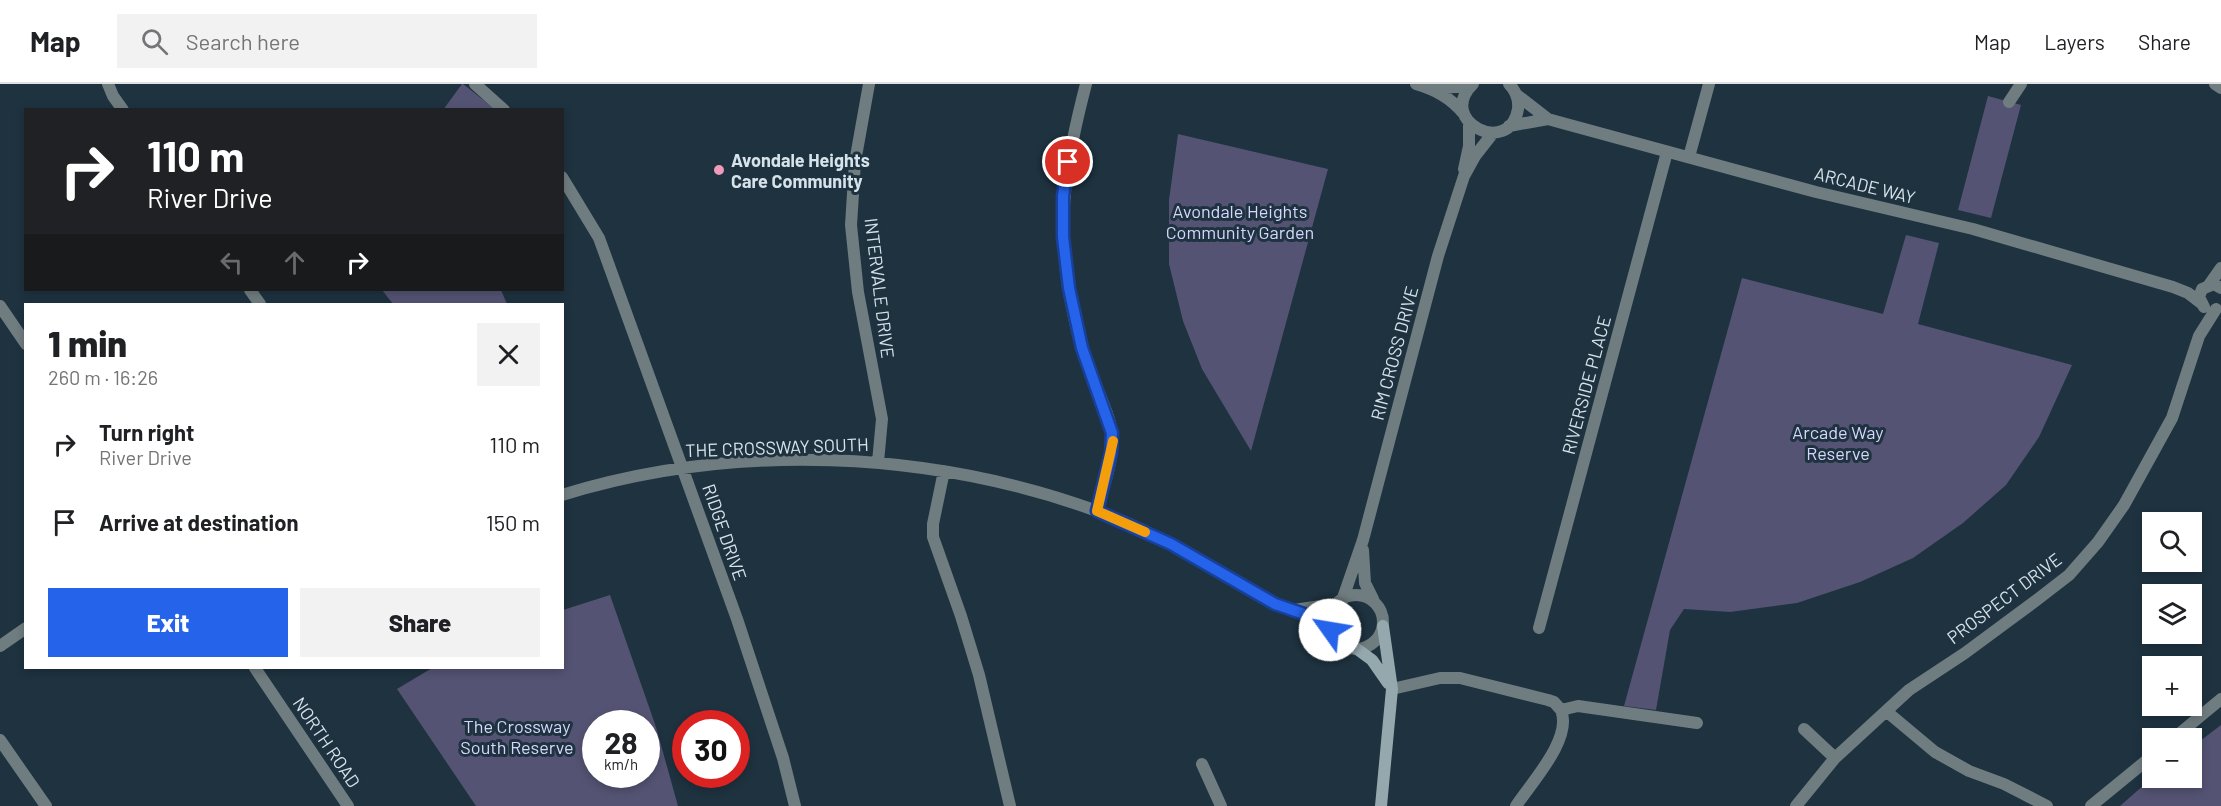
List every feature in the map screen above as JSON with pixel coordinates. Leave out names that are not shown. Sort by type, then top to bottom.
[{"type":"street","points":[[108,84],[122,108]]},
{"type":"street","points":[[476,84],[502,108]]},
{"type":"street","name":"INTERVALE DRIVE","points":[[869,84],[855,162],[851,225],[858,292],[882,419],[878,462]]},
{"type":"street","points":[[1086,84],[1068,162],[1063,196],[1063,237],[1069,288],[1082,348],[1112,433],[1111,453],[1097,511]]},
{"type":"street","points":[[1416,84],[1436,89],[1472,85]]},
{"type":"street","points":[[1509,84],[1516,95],[1518,112],[1509,126]]},
{"type":"street","points":[[1689,157],[1709,84]]},
{"type":"street","points":[[2009,102],[2021,84]]},
{"type":"street","points":[[2216,84],[2221,88]]},
{"type":"street","name":"RIM CROSS DRIVE","points":[[1339,601],[1363,540],[1438,256],[1464,176],[1469,146],[1463,99],[1472,85]]},
{"type":"street","points":[[1436,89],[1456,104],[1467,118],[1484,132],[1493,133]]},
{"type":"street","name":"ARCADE WAY","points":[[1516,95],[1548,119],[1816,192],[1973,229],[2173,287],[2188,293],[2210,310],[2220,307]]},
{"type":"street","name":"ARCADE WAY","points":[[1493,133],[1509,126],[1548,119]]},
{"type":"street","name":"RIM CROSS DRIVE","points":[[1464,176],[1475,156],[1493,133]]},
{"type":"street","name":"RIVERSIDE PLACE","points":[[1539,628],[1667,152]]},
{"type":"street","name":"RIDGE DRIVE","points":[[564,180],[599,237],[683,467],[783,758],[795,806]]},
{"type":"street","points":[[2212,286],[2221,268]]},
{"type":"street","name":"ARCADE WAY","points":[[2173,287],[2212,286]]},
{"type":"street","name":"PROSPECT DRIVE","points":[[1796,806],[1835,758],[1909,690],[1965,653],[2061,581],[2098,542],[2124,505],[2172,418],[2199,336],[2202,304],[2200,293],[2212,286]]},
{"type":"street","points":[[0,306],[24,341]]},
{"type":"street","name":"PROSPECT DRIVE","points":[[2199,336],[2220,307]]},
{"type":"street","name":"THE CROSSWAY SOUTH","points":[[564,494],[630,477],[683,467],[754,462],[878,462],[944,471],[1015,486],[1097,511],[1171,544],[1270,602],[1310,616],[1330,630]]},
{"type":"street","points":[[944,471],[933,524],[933,537],[979,675],[1010,806]]},
{"type":"street","name":"RIM CROSS DRIVE","points":[[1363,540],[1365,583],[1367,592],[1374,601]]},
{"type":"street","points":[[1290,610],[1339,601],[1350,594],[1359,594],[1374,601],[1383,617],[1392,689],[1381,806]]},
{"type":"street","points":[[1339,601],[1329,617],[1330,630],[1340,644],[1366,654],[1392,689]]},
{"type":"street","points":[[1357,649],[1374,642],[1383,627]]},
{"type":"street","points":[[0,646],[24,629]]},
{"type":"street","name":"NORTH ROAD","points":[[256,669],[348,806]]},
{"type":"street","points":[[1392,689],[1440,678],[1460,678],[1554,702],[1563,715],[1561,732],[1548,762],[1516,806]]},
{"type":"street","points":[[2187,728],[2221,699]]},
{"type":"street","points":[[1561,710],[1578,706],[1697,723]]},
{"type":"street","points":[[1886,711],[1935,752],[1969,771],[2004,784],[2047,806]]},
{"type":"street","points":[[1804,729],[1835,758]]},
{"type":"street","points":[[0,740],[46,806]]},
{"type":"street","points":[[1202,764],[1221,806]]},
{"type":"street","points":[[2091,806],[2142,764]]},
{"type":"green space","points":[[463,84],[494,108],[444,108]]},
{"type":"green space","points":[[1988,96],[2021,105],[1991,218],[1958,210]]},
{"type":"green space","name":"Avondale Heights Community Garden","points":[[1178,134],[1328,169],[1251,451],[1202,369],[1183,321],[1169,264],[1169,200]]},
{"type":"green space","name":"Arcade Way Reserve","points":[[1906,235],[1939,243],[1918,324],[2072,365],[2039,437],[2006,485],[1963,523],[1913,558],[1860,582],[1797,603],[1730,612],[1684,609],[1670,630],[1656,710],[1624,706],[1742,278],[1883,314]]},
{"type":"green space","points":[[383,291],[501,291],[507,303],[392,303]]},
{"type":"green space","name":"The Crossway South Reserve","points":[[610,595],[650,710],[582,710],[582,788],[660,788],[660,741],[678,806],[476,806],[397,689],[430,669],[564,669],[564,610]]},
{"type":"green space","points":[[2221,725],[2221,806],[2120,806],[2142,787],[2202,788],[2202,739]]},
{"type":"slow traffic","points":[[1113,441],[1097,511],[1145,532]]},
{"type":"place","name":"Avondale Heights Care Community","points":[[719,170]]},
{"type":"route","points":[[1068,162],[1063,196],[1063,237],[1069,288],[1082,348],[1113,441],[1097,511],[1171,544],[1284,609],[1310,616],[1330,630]]}]
